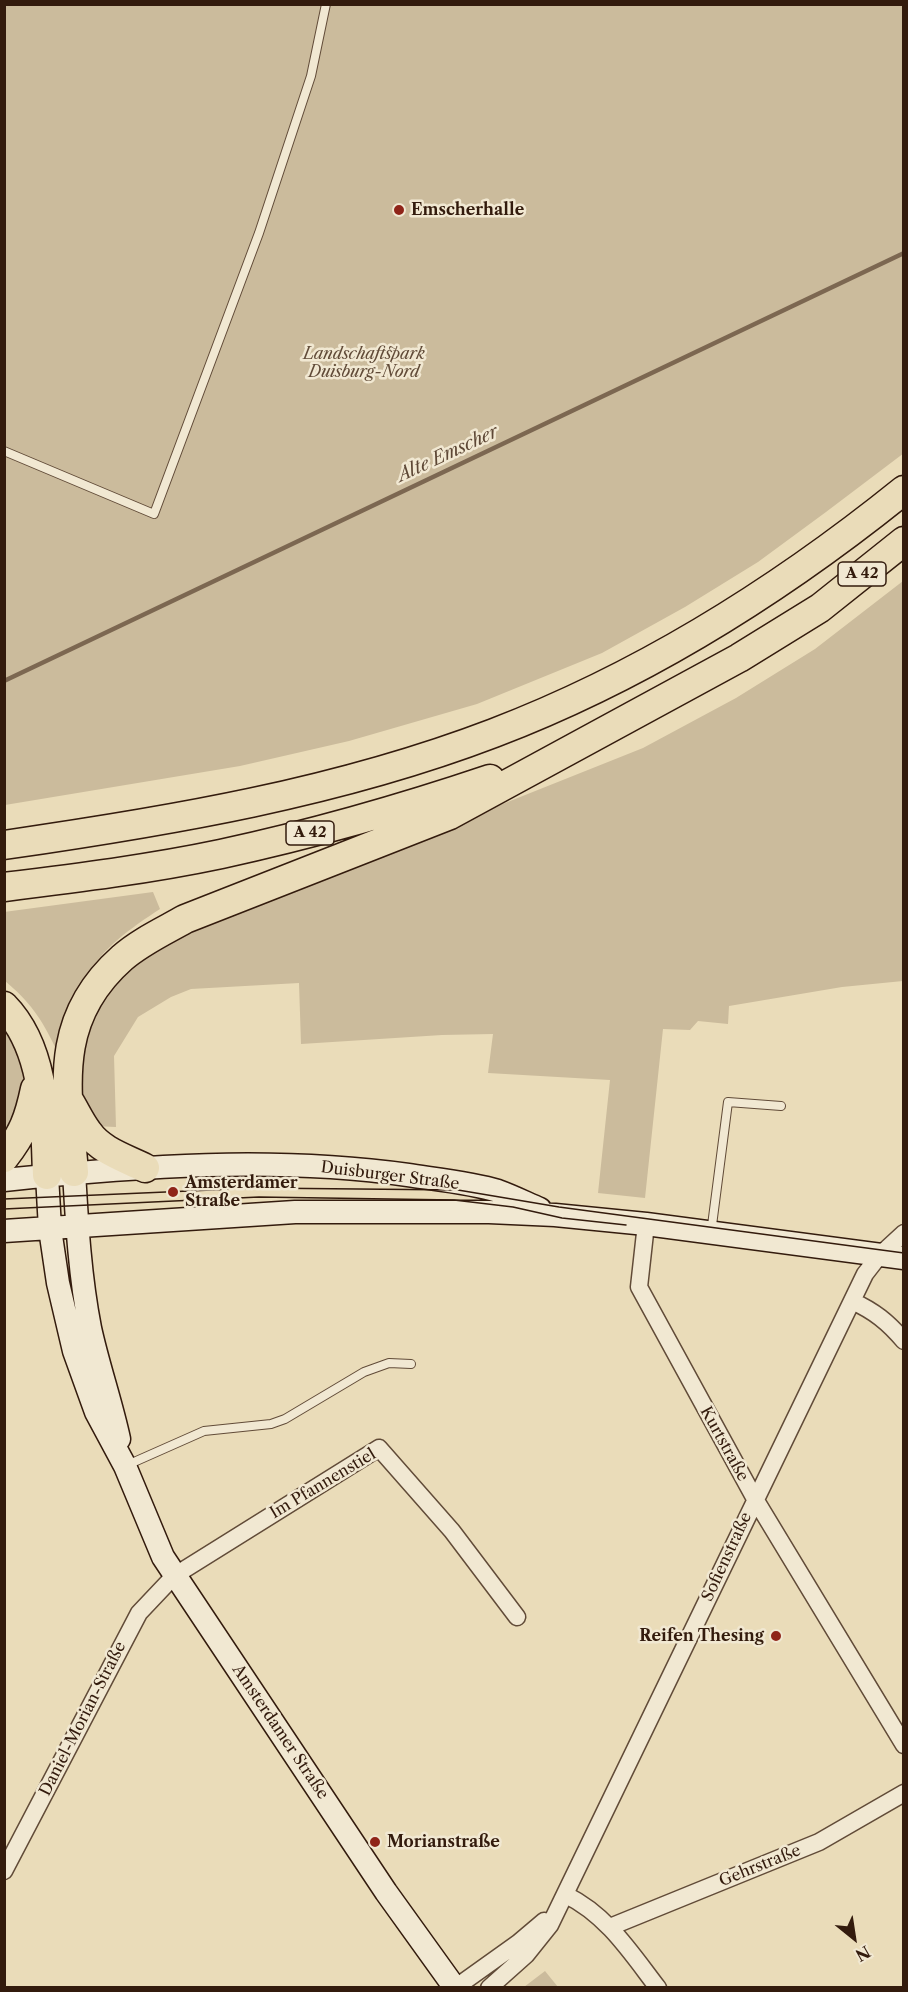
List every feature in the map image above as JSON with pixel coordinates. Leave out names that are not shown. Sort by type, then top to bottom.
[{"type":"highway","name":"A 42","points":[[4,845],[130,827],[268,799],[406,763],[494,733],[638,668],[717,622],[767,592],[815,559],[903,490]]},
{"type":"highway","name":"A 42","points":[[4,887],[100,875],[197,858],[306,834],[395,810],[515,771],[603,733],[739,658],[820,608],[903,541]]},
{"type":"highway","points":[[61,1174],[68,1098],[67,1074],[73,1031],[87,999],[123,957],[147,940],[185,919],[450,815],[603,733]]},
{"type":"highway","points":[[4,1006],[22,1029],[32,1054],[61,1174]]},
{"type":"highway","points":[[4,1158],[20,1138],[30,1110],[37,1075]]},
{"type":"highway","points":[[68,1098],[88,1132],[106,1150],[145,1168]]},
{"type":"main road","name":"Duisburger Straße","points":[[4,1180],[209,1164],[268,1164],[380,1171],[496,1191],[555,1215]]},
{"type":"main road","name":"Amsterdamer Straße","points":[[61,1174],[78,1226],[81,1269],[90,1328],[112,1407],[124,1466]]},
{"type":"main road","name":"Amsterdamer Straße","points":[[61,1174],[50,1228],[58,1283],[74,1351],[96,1412],[124,1466],[163,1557],[386,1892],[455,1987]]},
{"type":"main road","name":"Duisburger Straße","points":[[4,1231],[295,1212],[489,1212],[555,1215],[645,1224],[903,1258]]},
{"type":"street","name":"Kurtstraße","points":[[645,1224],[639,1287],[755,1499],[903,1745]]},
{"type":"street","name":"Sofienstraße","points":[[489,1988],[526,1955],[550,1925],[864,1274],[903,1233]]},
{"type":"street","points":[[852,1301],[874,1311],[891,1325],[903,1341]]},
{"type":"street","name":"Im Pfannenstiel","points":[[174,1576],[379,1448],[452,1531],[517,1617]]},
{"type":"street","name":"Daniel-Morian-Straße","points":[[4,1871],[139,1613],[174,1576]]},
{"type":"street","name":"Gehrstraße","points":[[610,1927],[819,1842],[903,1793]]},
{"type":"street","name":"Sofienstraße","points":[[455,1987],[518,1943],[546,1918],[566,1895]]},
{"type":"street","points":[[566,1895],[584,1904],[610,1927],[658,1988]]},
{"type":"lane","points":[[4,451],[154,514],[259,233],[311,75],[326,4]]},
{"type":"lane","points":[[711,1233],[728,1102],[781,1106]]},
{"type":"lane","points":[[124,1466],[204,1431],[271,1424],[285,1419],[364,1372],[389,1364],[411,1364]]},
{"type":"green space","name":"Landschaftspark Duisburg-Nord","points":[[5,5],[903,5],[904,453],[758,562],[685,607],[602,653],[477,704],[349,741],[240,766],[5,805]]},
{"type":"green space","points":[[903,581],[903,981],[842,987],[729,1006],[728,1024],[698,1021],[690,1030],[663,1029],[645,1198],[598,1193],[610,1080],[488,1073],[493,1034],[301,1044],[299,983],[191,989],[171,997],[138,1017],[114,1056],[116,1127],[92,1126],[82,1103],[81,1053],[89,1024],[105,997],[129,969],[153,950],[192,931],[643,748],[736,698],[815,649]]},
{"type":"green space","points":[[153,892],[160,909],[118,940],[92,968],[76,1003],[63,1046],[55,1047],[34,1011],[5,981],[4,912]]},
{"type":"green space","points":[[5,1019],[25,1067],[25,1096],[5,1149]]},
{"type":"green space","points":[[545,1971],[558,1987],[524,1987]]},
{"type":"waterway","name":"Alte Emscher","points":[[4,681],[904,253]]},
{"type":"tram line","points":[[4,1199],[258,1188],[458,1190],[559,1207],[904,1253]]},
{"type":"tram line","points":[[4,1209],[259,1197],[454,1200],[513,1207],[562,1218],[626,1225]]},
{"type":"place","name":"Emscherhalle","points":[[399,210]]},
{"type":"place","name":"Amsterdamer Straße","points":[[173,1192]]},
{"type":"place","name":"Reifen Thesing","points":[[776,1636]]},
{"type":"place","name":"Morianstraße","points":[[375,1842]]}]
